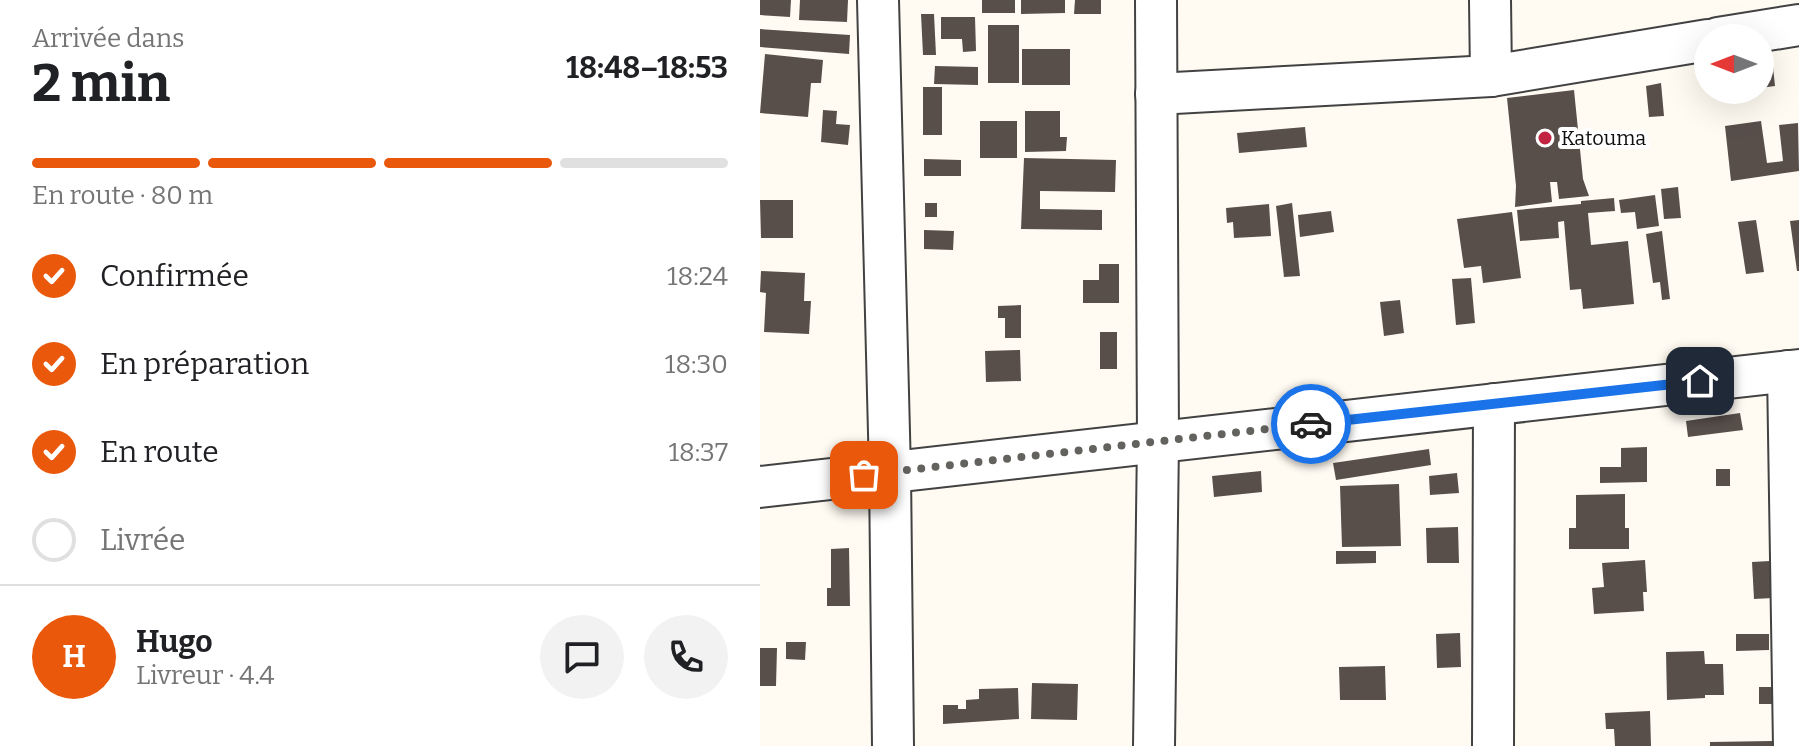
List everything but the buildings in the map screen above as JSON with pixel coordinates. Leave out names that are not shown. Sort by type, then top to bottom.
[{"type":"street","points":[[878,0],[890,472],[893,746]]},
{"type":"street","points":[[1154,746],[1158,441],[1156,0]]},
{"type":"street","points":[[1490,0],[1491,76]]},
{"type":"street","points":[[1764,24],[1787,17]]},
{"type":"street","points":[[1156,94],[1491,76],[1694,42]]},
{"type":"street","points":[[760,487],[1793,371],[1794,746]]},
{"type":"street","points":[[1493,746],[1494,404]]},
{"type":"way so far","points":[[864,475],[1311,424]]},
{"type":"place","name":"Katouma","points":[[1545,138]]},
{"type":"route","points":[[1311,424],[1700,381]]}]
